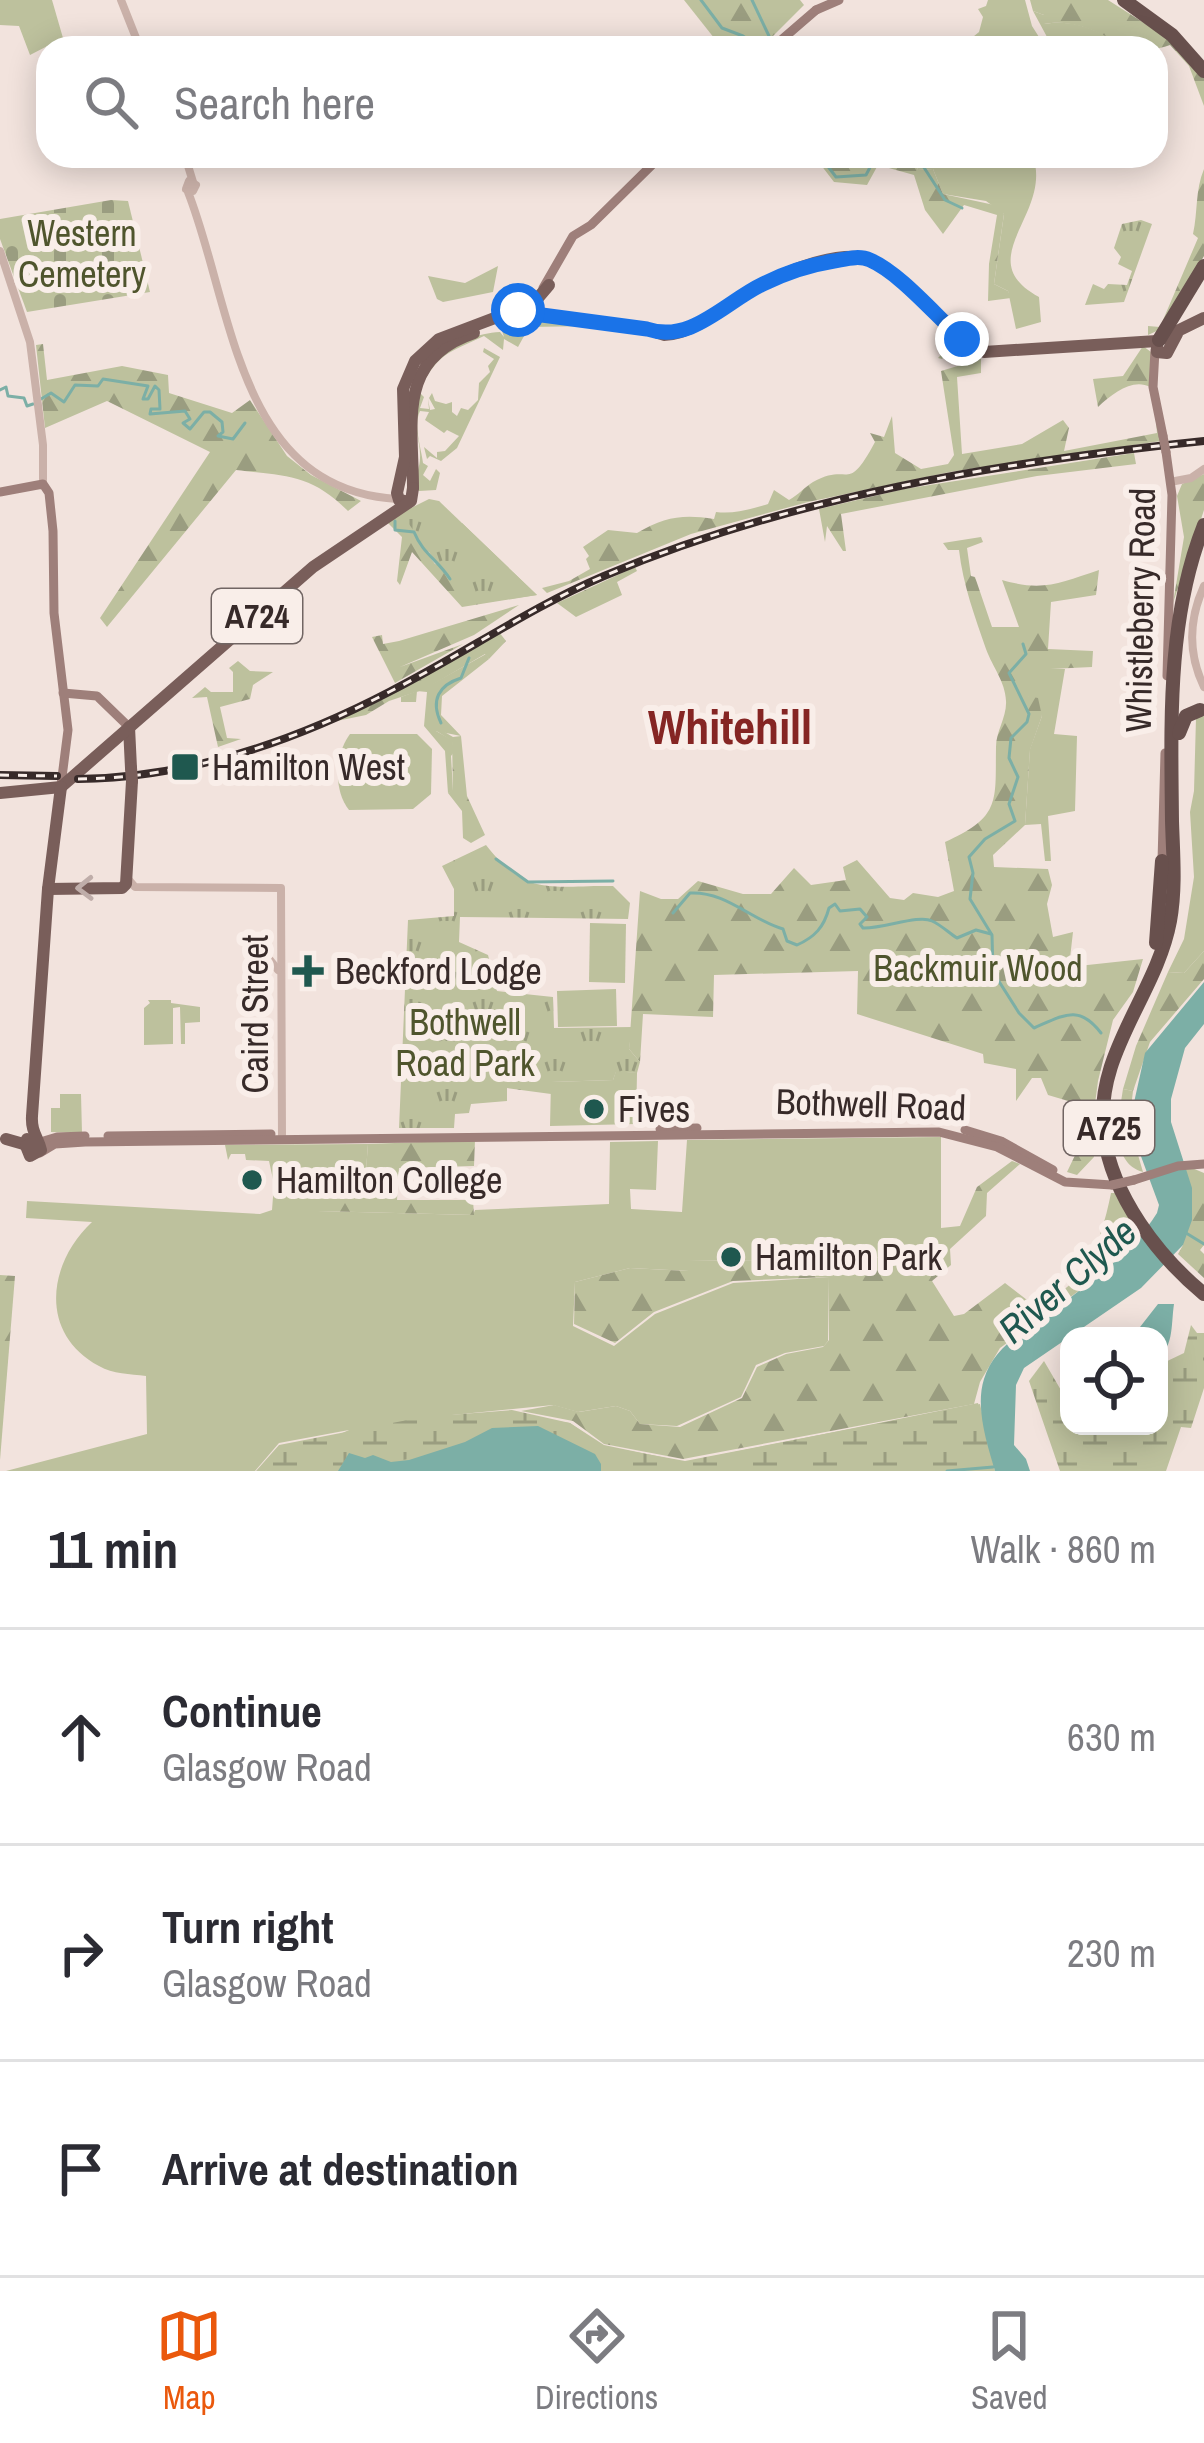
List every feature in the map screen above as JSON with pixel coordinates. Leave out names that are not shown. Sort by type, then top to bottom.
[{"type":"highway","points":[[1132,2],[1176,30],[1204,60]]},
{"type":"highway","points":[[1132,2],[1179,40],[1204,71]]},
{"type":"highway","points":[[1162,346],[1204,266]]},
{"type":"highway","name":"A725","points":[[1204,525],[1186,579],[1175,642],[1171,914],[1161,952],[1110,1066],[1103,1120],[1112,1168],[1139,1214],[1204,1289]]},
{"type":"highway","name":"A725","points":[[1139,1214],[1116,1161],[1109,1102],[1121,1051],[1166,958],[1177,915],[1180,689],[1186,610],[1204,542]]},
{"type":"highway","points":[[1180,689],[1186,706],[1200,709]]},
{"type":"highway","points":[[1179,733],[1186,716],[1200,709]]},
{"type":"highway","points":[[1133,1011],[1157,938],[1162,861]]},
{"type":"main road","points":[[786,36],[822,5],[839,0]]},
{"type":"main road","points":[[525,308],[579,230],[594,222],[649,168]]},
{"type":"main road","points":[[552,316],[542,303],[579,230]]},
{"type":"main road","points":[[525,308],[662,335],[696,325],[773,280],[810,266],[859,257],[878,264],[972,347],[988,353],[1140,341],[1162,346],[1204,318]]},
{"type":"main road","points":[[398,495],[405,457],[407,376],[428,347],[452,332],[525,308],[549,285]]},
{"type":"main road","name":"Whistleberry Road","points":[[1162,346],[1153,387],[1170,482],[1162,861]]},
{"type":"main road","points":[[0,492],[43,484],[49,493],[54,613],[68,739],[48,889],[33,1147]]},
{"type":"main road","name":"A724","points":[[61,787],[313,567],[382,518],[398,495]]},
{"type":"main road","points":[[48,889],[126,884],[133,725],[98,696],[63,693]]},
{"type":"main road","points":[[0,794],[61,787]]},
{"type":"main road","points":[[33,1091],[27,1129],[33,1147]]},
{"type":"main road","points":[[2,1141],[27,1129]]},
{"type":"main road","name":"Bothwell Road","points":[[33,1147],[62,1137],[939,1132],[997,1147],[1065,1182],[1112,1185],[1204,1164]]},
{"type":"main road","points":[[2,1141],[33,1147]]},
{"type":"street","points":[[121,0],[135,36]]},
{"type":"street","points":[[187,168],[193,204],[251,388],[272,431],[294,458],[340,486],[398,495]]},
{"type":"street","points":[[0,251],[28,330],[43,484]]},
{"type":"street","points":[[1170,482],[1191,478],[1204,469]]},
{"type":"street","points":[[1204,586],[1192,638],[1204,687]]},
{"type":"street","points":[[126,884],[279,888]]},
{"type":"street","name":"Caird Street","points":[[279,888],[280,1137]]},
{"type":"street","name":"Caird Street","points":[[279,888],[280,1137]]},
{"type":"street","points":[[270,960],[278,970]]},
{"type":"green space","points":[[0,0],[52,0],[62,36],[36,36],[36,52],[30,55],[19,26],[0,25]]},
{"type":"green space","points":[[684,0],[800,0],[804,5],[773,36],[712,36]]},
{"type":"green space","points":[[988,0],[1025,0],[1038,36],[974,36],[983,17],[978,9]]},
{"type":"green space","points":[[1030,0],[1108,0],[1164,36],[1104,36],[1079,26],[1044,24],[1044,15],[1033,11]]},
{"type":"green space","points":[[1033,11],[1044,15],[1044,24],[1079,25],[1106,36],[1047,36]]},
{"type":"green space","points":[[1168,39],[1204,78],[1204,106],[1189,66]]},
{"type":"green space","points":[[823,168],[876,168],[867,185],[834,182]]},
{"type":"green space","points":[[889,168],[933,169],[943,194],[999,206],[1004,214],[994,284],[1011,298],[988,301],[997,215],[964,205],[943,234],[925,210],[914,175]]},
{"type":"green space","points":[[917,168],[1035,168],[1033,198],[1012,251],[1011,267],[1019,282],[1039,297],[1041,322],[1016,329],[1008,291],[994,284],[1004,214],[986,201],[943,194],[933,169]]},
{"type":"green space","points":[[1204,169],[1204,256],[1161,329],[1148,335],[1148,326],[1160,327],[1198,238],[1193,234]]},
{"type":"green space","name":"Western Cemetery","points":[[128,201],[150,292],[27,312],[0,239],[0,219]]},
{"type":"green space","points":[[1141,220],[1152,224],[1124,302],[1085,305],[1093,284],[1104,289],[1108,284],[1127,285],[1132,271],[1118,264],[1121,257],[1114,248],[1122,224]]},
{"type":"green space","points":[[498,266],[493,292],[443,302],[437,299],[428,276],[465,283]]},
{"type":"green space","points":[[529,320],[593,326],[529,327],[518,347],[504,339],[503,350],[484,336],[438,362],[419,392],[424,397],[420,408],[429,409],[428,399],[430,410],[435,409],[429,398],[432,393],[435,401],[452,402],[457,416],[461,408],[468,410],[478,400],[479,383],[490,372],[488,366],[494,359],[484,348],[500,357],[457,448],[441,461],[427,459],[424,447],[437,458],[437,452],[445,451],[459,436],[444,433],[425,420],[429,412],[420,411],[418,436],[423,463],[428,466],[423,475],[430,481],[436,469],[440,473],[436,490],[419,491],[414,412],[421,379],[453,345],[484,334],[500,332],[504,337],[502,331]]},
{"type":"green space","points":[[955,340],[981,359],[981,373],[957,377],[962,454],[1022,444],[1063,420],[1069,428],[1064,451],[1157,433],[1155,412],[1161,441],[950,472],[808,502],[691,534],[547,593],[542,588],[590,569],[583,547],[608,530],[637,533],[674,518],[714,519],[716,512],[768,504],[774,490],[789,500],[825,476],[853,473],[875,442],[870,433],[884,437],[892,416],[895,453],[921,469],[948,464],[954,455],[941,371],[964,364],[964,355],[952,348],[938,358]]},
{"type":"green space","points":[[43,344],[47,380],[122,366],[168,375],[169,393],[232,413],[250,400],[287,456],[311,475],[361,501],[348,511],[309,483],[236,470],[107,627],[100,618],[210,452],[107,401],[45,428],[36,345]]},
{"type":"green space","points":[[1143,346],[1151,352],[1150,387],[1130,386],[1098,407],[1093,379],[1123,376]]},
{"type":"green space","points":[[1134,453],[1136,464],[1037,476],[841,514],[846,551],[827,526],[825,542],[819,509],[904,489]]},
{"type":"green space","points":[[1204,474],[1204,510],[1173,603],[1184,537],[1177,496],[1182,484]]},
{"type":"green space","points":[[429,499],[439,501],[537,595],[467,605],[401,513]]},
{"type":"green space","points":[[410,506],[435,564],[443,566],[462,523],[537,595],[462,607],[412,552],[400,585],[402,537],[388,523]]},
{"type":"green space","name":"Backmuir Wood","points":[[981,537],[983,542],[967,548],[971,576],[992,627],[1019,627],[1002,580],[1040,586],[1099,570],[1096,595],[1051,602],[1048,649],[1093,651],[1092,667],[1029,670],[1028,696],[1038,698],[1042,716],[1030,750],[1025,825],[993,855],[994,867],[1048,869],[1053,937],[1073,932],[1069,967],[1143,959],[1133,992],[1113,1020],[1098,1081],[1094,1157],[1077,1175],[1067,1172],[1079,1147],[1085,1106],[1048,1095],[1041,1078],[1032,1078],[1016,1101],[1016,1069],[984,1063],[983,1054],[857,1014],[858,971],[714,975],[713,1017],[643,1014],[640,1062],[629,1049],[640,891],[678,899],[698,881],[743,894],[771,894],[794,868],[811,885],[846,880],[843,867],[857,860],[890,898],[904,900],[913,893],[938,897],[954,891],[945,842],[977,824],[992,805],[996,741],[1006,707],[970,601],[959,550],[948,550],[943,543]]},
{"type":"green space","points":[[635,567],[637,571],[617,582],[622,595],[576,617],[557,603]]},
{"type":"green space","points":[[519,605],[474,635],[400,667],[463,644],[395,683],[372,637],[382,635],[383,644],[399,641]]},
{"type":"green space","points":[[499,632],[506,641],[489,659],[485,654],[425,689],[366,715],[327,723],[371,705]]},
{"type":"green space","points":[[486,654],[489,659],[442,696],[441,715],[461,736],[436,731],[452,740],[453,791],[448,793],[445,751],[424,726],[427,692],[417,691]]},
{"type":"green space","points":[[238,661],[250,671],[273,672],[253,685],[250,699],[220,707],[227,738],[241,739],[218,747],[207,697],[192,698],[205,687],[211,692],[233,692],[229,668]]},
{"type":"green space","points":[[1028,668],[1065,669],[1054,734],[1077,736],[1075,811],[1048,816],[1051,861],[1045,861],[1041,824],[1025,825],[1030,749],[1042,716],[1028,696]]},
{"type":"green space","points":[[417,691],[416,702],[401,702],[401,697]]},
{"type":"green space","points":[[1204,715],[1204,951],[1184,973],[1168,972],[1184,939],[1194,877],[1190,812],[1196,718]]},
{"type":"green space","points":[[435,730],[461,736],[467,796],[485,835],[471,843],[463,838],[462,811],[448,793],[453,790],[452,741]]},
{"type":"green space","points":[[350,734],[417,734],[432,749],[431,794],[413,809],[349,810],[340,792],[338,772]]},
{"type":"green space","name":"Bothwell Road Park","points":[[486,845],[514,874],[528,881],[556,887],[613,886],[630,903],[628,919],[460,917],[459,942],[488,955],[497,991],[553,997],[554,1028],[632,1027],[629,1049],[640,1062],[637,1073],[616,1072],[613,1080],[552,1082],[551,1094],[507,1088],[507,1101],[471,1104],[469,1113],[455,1114],[454,1128],[399,1128],[408,920],[454,916],[454,889],[442,866]]},
{"type":"green space","points":[[590,923],[626,924],[625,983],[589,982]]},
{"type":"green space","points":[[1204,951],[1204,979],[1150,1042],[1133,1091],[1123,1089],[1168,972],[1184,973]]},
{"type":"green space","points":[[616,989],[617,1026],[558,1027],[557,991]]},
{"type":"green space","points":[[148,1000],[200,1007],[200,1022],[185,1023],[185,1044],[181,1044],[180,1007],[173,1008],[173,1044],[144,1045]]},
{"type":"green space","name":"Fives","points":[[616,1071],[637,1073],[636,1124],[550,1126],[551,1082],[613,1080]]},
{"type":"green space","points":[[1123,1089],[1133,1091],[1129,1124],[1143,1172],[1132,1167],[1121,1148]]},
{"type":"green space","points":[[60,1094],[81,1094],[82,1133],[51,1132],[51,1108],[60,1108]]},
{"type":"green space","points":[[941,1137],[941,1253],[689,1261],[689,1271],[630,1268],[575,1282],[573,1326],[614,1346],[655,1314],[733,1283],[829,1277],[828,1341],[756,1365],[741,1397],[677,1426],[640,1424],[630,1411],[616,1406],[578,1412],[553,1405],[452,1415],[515,1415],[570,1423],[604,1445],[685,1462],[978,1403],[994,1471],[258,1471],[349,1430],[279,1443],[255,1471],[6,1471],[147,1434],[146,1376],[99,1366],[79,1352],[58,1317],[56,1297],[66,1257],[92,1222],[26,1218],[27,1201],[260,1214],[272,1210],[269,1161],[246,1160],[245,1154],[231,1154],[228,1160],[225,1145],[368,1144],[366,1171],[333,1172],[318,1211],[473,1215],[475,1210],[609,1204],[610,1142],[658,1141],[656,1190],[630,1189],[631,1209],[682,1212],[687,1140]]},
{"type":"green space","points":[[475,1140],[474,1166],[399,1168],[397,1200],[473,1200],[474,1215],[317,1211],[333,1172],[366,1170],[368,1144]]},
{"type":"green space","points":[[1012,1161],[1020,1164],[987,1193],[986,1216],[950,1249],[951,1265],[932,1281],[954,1316],[964,1314],[1005,1283],[1031,1303],[1064,1289],[1087,1263],[1111,1193],[1116,1193],[1142,1229],[1102,1274],[1000,1348],[980,1382],[974,1404],[683,1459],[604,1444],[573,1421],[521,1411],[554,1405],[579,1412],[616,1406],[630,1411],[640,1424],[680,1427],[742,1398],[757,1367],[786,1354],[823,1347],[829,1340],[829,1277],[733,1281],[654,1312],[615,1343],[574,1324],[575,1282],[630,1268],[688,1271],[689,1261],[940,1253],[941,1228],[960,1226],[977,1187]]},
{"type":"green space","points":[[1186,1169],[1204,1173],[1204,1245],[1200,1250],[1204,1278],[1178,1254],[1183,1245]]},
{"type":"green space","points":[[0,1275],[15,1276],[0,1460]]},
{"type":"green space","points":[[1191,1325],[1197,1333],[1204,1333],[1204,1388],[1191,1428],[1181,1427],[1166,1471],[1060,1471],[1029,1381],[1044,1361],[1060,1389],[1060,1435],[1168,1435],[1168,1361],[1184,1353]]},
{"type":"green space","points":[[980,1404],[995,1471],[601,1471],[595,1454],[550,1434],[547,1428],[492,1428],[465,1442],[433,1449],[431,1455],[391,1462],[349,1454],[338,1471],[256,1471],[279,1445],[423,1417],[512,1410],[570,1423],[603,1446],[685,1461]]},
{"type":"water","name":"River Clyde","points":[[1204,982],[1204,1024],[1185,1048],[1171,1099],[1171,1122],[1192,1188],[1192,1220],[1183,1245],[1141,1288],[1084,1327],[1060,1327],[1060,1343],[1024,1368],[1016,1385],[1014,1445],[1030,1471],[995,1471],[981,1413],[989,1367],[1014,1338],[1111,1265],[1157,1213],[1159,1205],[1132,1132],[1145,1053]]},
{"type":"water","points":[[1158,1304],[1174,1304],[1168,1344],[1168,1327],[1140,1327]]},
{"type":"water","points":[[538,1426],[595,1454],[601,1471],[338,1471],[349,1453],[391,1462],[409,1460],[492,1428]]},
{"type":"waterway","points":[[701,0],[722,28],[743,36]]},
{"type":"waterway","points":[[752,0],[769,36]]},
{"type":"waterway","points":[[829,168],[836,177],[866,175],[870,168]]},
{"type":"waterway","points":[[924,168],[945,200],[962,208]]},
{"type":"waterway","points":[[41,399],[51,393],[64,402],[75,385],[98,386],[103,379],[148,386],[143,399],[148,399],[155,386],[160,409],[151,409],[150,414],[185,411],[190,419],[183,423],[190,429],[204,412],[222,422],[223,432],[218,436],[233,439],[245,423]]},
{"type":"waterway","points":[[0,390],[6,387],[8,396],[24,398],[27,406],[33,404]]},
{"type":"waterway","points":[[395,521],[395,530],[414,532],[450,579]]},
{"type":"waterway","points":[[1023,644],[1026,654],[1009,673],[1029,714],[1011,738],[1009,758],[1018,777],[1009,804],[1015,821],[985,839],[969,857],[973,873],[970,899],[992,935],[993,972],[1019,1013],[1034,1028],[1078,1015],[1101,1033]]},
{"type":"waterway","points":[[441,723],[436,707],[439,694],[461,678],[469,658]]},
{"type":"waterway","points":[[496,859],[528,882],[613,881]]},
{"type":"waterway","points":[[673,913],[690,893],[715,897],[783,929],[787,941],[797,945],[818,931],[835,904],[840,911],[860,909],[867,917],[860,924],[863,928],[926,919],[957,938],[976,930],[991,934]]},
{"type":"waterway","points":[[1186,1233],[1204,1244]]},
{"type":"waterway","points":[[947,1471],[993,1467]]},
{"type":"railway","points":[[78,779],[199,764],[315,727],[389,692],[576,589],[749,524],[975,472],[1204,441]]},
{"type":"railway","points":[[0,775],[57,776]]},
{"type":"place","name":"Hamilton West","points":[[185,767]]},
{"type":"place","name":"Beckford Lodge","points":[[308,971]]},
{"type":"place","name":"Fives","points":[[594,1109]]},
{"type":"place","name":"Hamilton College","points":[[252,1180]]},
{"type":"place","name":"Hamilton Park","points":[[731,1257]]},
{"type":"district","name":"Whitehill","points":[[730,726]]},
{"type":"route","points":[[518,310],[662,335],[696,325],[762,284],[817,264],[859,257],[884,269],[962,339]]}]
